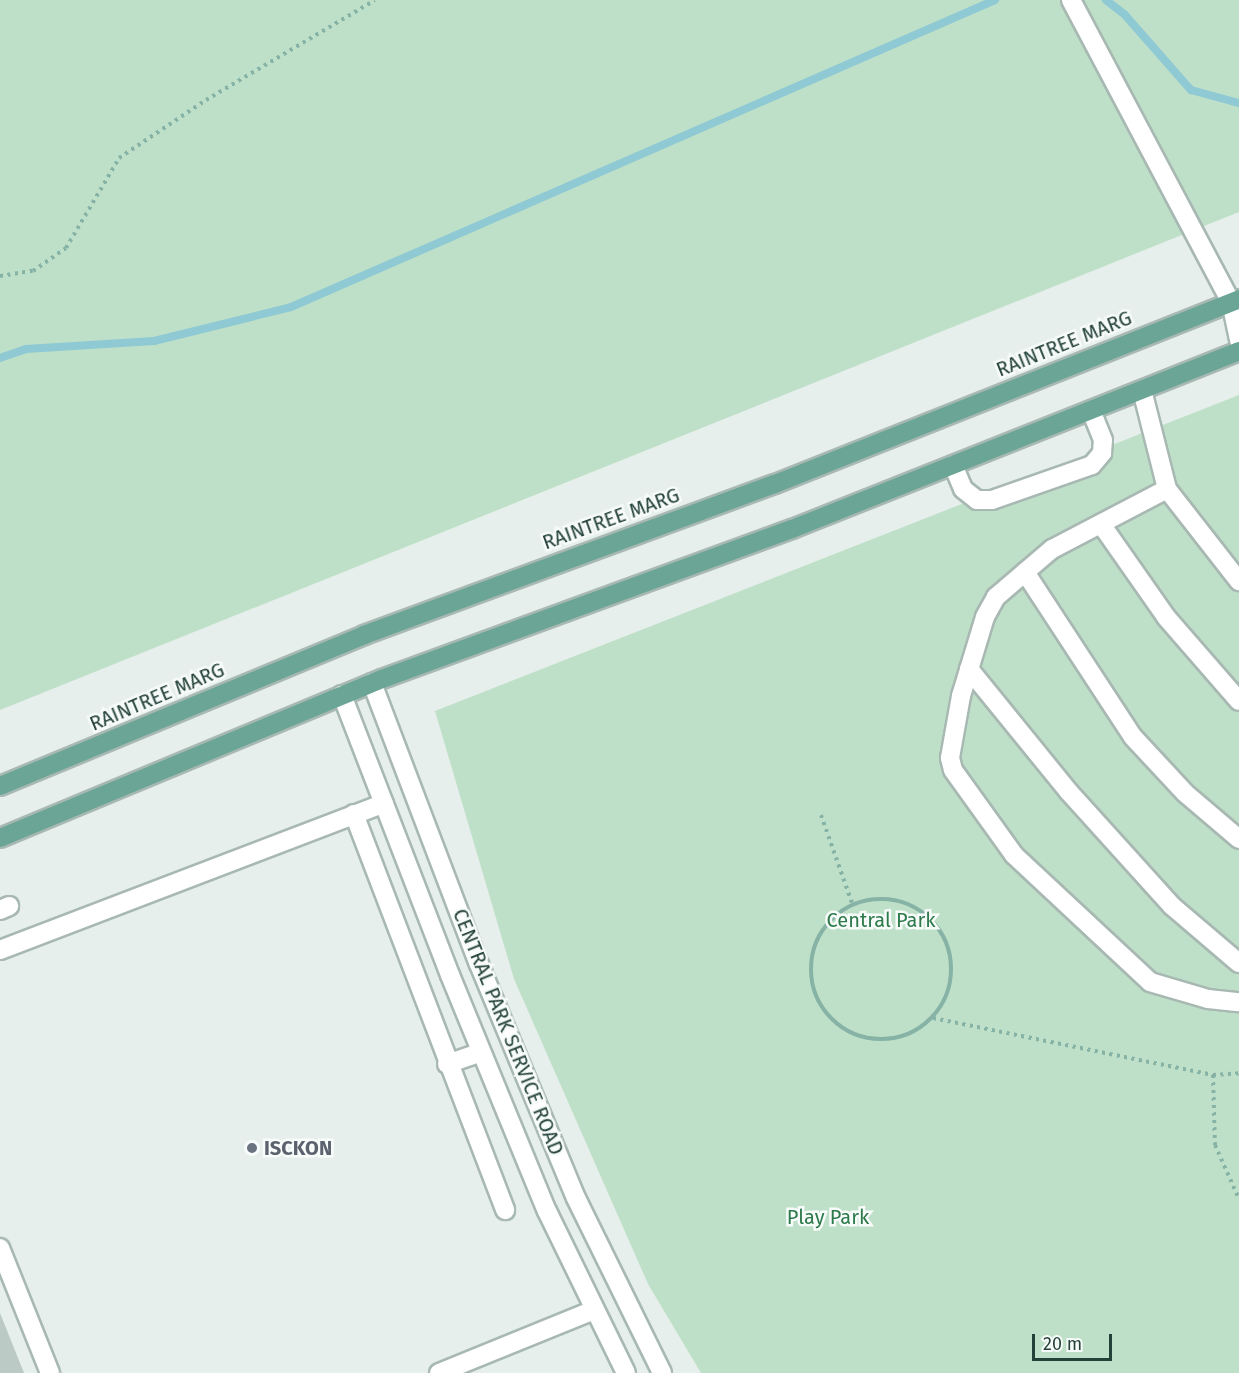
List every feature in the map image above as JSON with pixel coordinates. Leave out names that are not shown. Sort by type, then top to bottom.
[{"type":"main road","name":"RAINTREE MARG","points":[[0,786],[364,634],[775,484],[1235,300]]},
{"type":"main road","points":[[0,838],[372,683],[792,528],[1239,351]]},
{"type":"street","points":[[1071,0],[1083,28],[1235,300],[1239,341]]},
{"type":"street","points":[[1142,390],[1167,489],[1239,581]]},
{"type":"street","points":[[952,465],[963,489],[977,500],[992,500],[1092,465],[1102,453],[1103,440],[1090,410]]},
{"type":"street","points":[[1167,489],[1052,549],[996,597],[969,669],[950,758],[953,770],[1014,855],[1150,982],[1208,999],[1239,1002]]},
{"type":"street","points":[[1101,524],[1166,617],[1239,701]]},
{"type":"street","points":[[1025,572],[1133,736],[1185,793],[1239,839]]},
{"type":"street","points":[[969,669],[1069,792],[1172,906],[1239,963]]},
{"type":"street","name":"CENTRAL PARK SERVICE ROAD","points":[[372,683],[539,1110],[615,1281],[663,1373]]},
{"type":"street","name":"CENTRAL PARK SERVICE ROAD","points":[[342,695],[481,1052],[547,1211],[626,1373]]},
{"type":"street","points":[[0,950],[384,803]]},
{"type":"street","points":[[354,813],[447,1064],[505,1210]]},
{"type":"street","points":[[447,1064],[481,1052]]},
{"type":"street","points":[[0,1248],[50,1373]]},
{"type":"street","points":[[439,1373],[594,1310]]},
{"type":"path","points":[[0,276],[33,271],[66,248],[119,158],[206,100],[375,0]]},
{"type":"path","points":[[821,815],[852,903]]},
{"type":"path","points":[[880,897],[907,903],[930,917],[946,940],[952,968],[947,995],[933,1018],[910,1034],[883,1040],[855,1035],[832,1020],[816,998],[810,970],[815,943],[830,919],[852,903],[880,897]]},
{"type":"path","points":[[933,1018],[1213,1076],[1239,1073]]},
{"type":"path","points":[[1213,1076],[1215,1145],[1239,1199]]},
{"type":"green space","points":[[0,0],[1239,0],[1239,212],[0,710]]},
{"type":"green space","name":"Central Park","points":[[1239,395],[1239,1373],[701,1373],[648,1284],[514,979],[435,711]]},
{"type":"building","points":[[0,1313],[24,1373],[0,1373]]},
{"type":"waterway","points":[[0,358],[26,349],[154,341],[291,307],[995,0]]},
{"type":"waterway","points":[[1106,0],[1125,15],[1191,90],[1239,103]]},
{"type":"place","name":"ISCKON","points":[[252,1148]]},
{"type":"park label","name":"Play Park","points":[[828,1217]]}]
